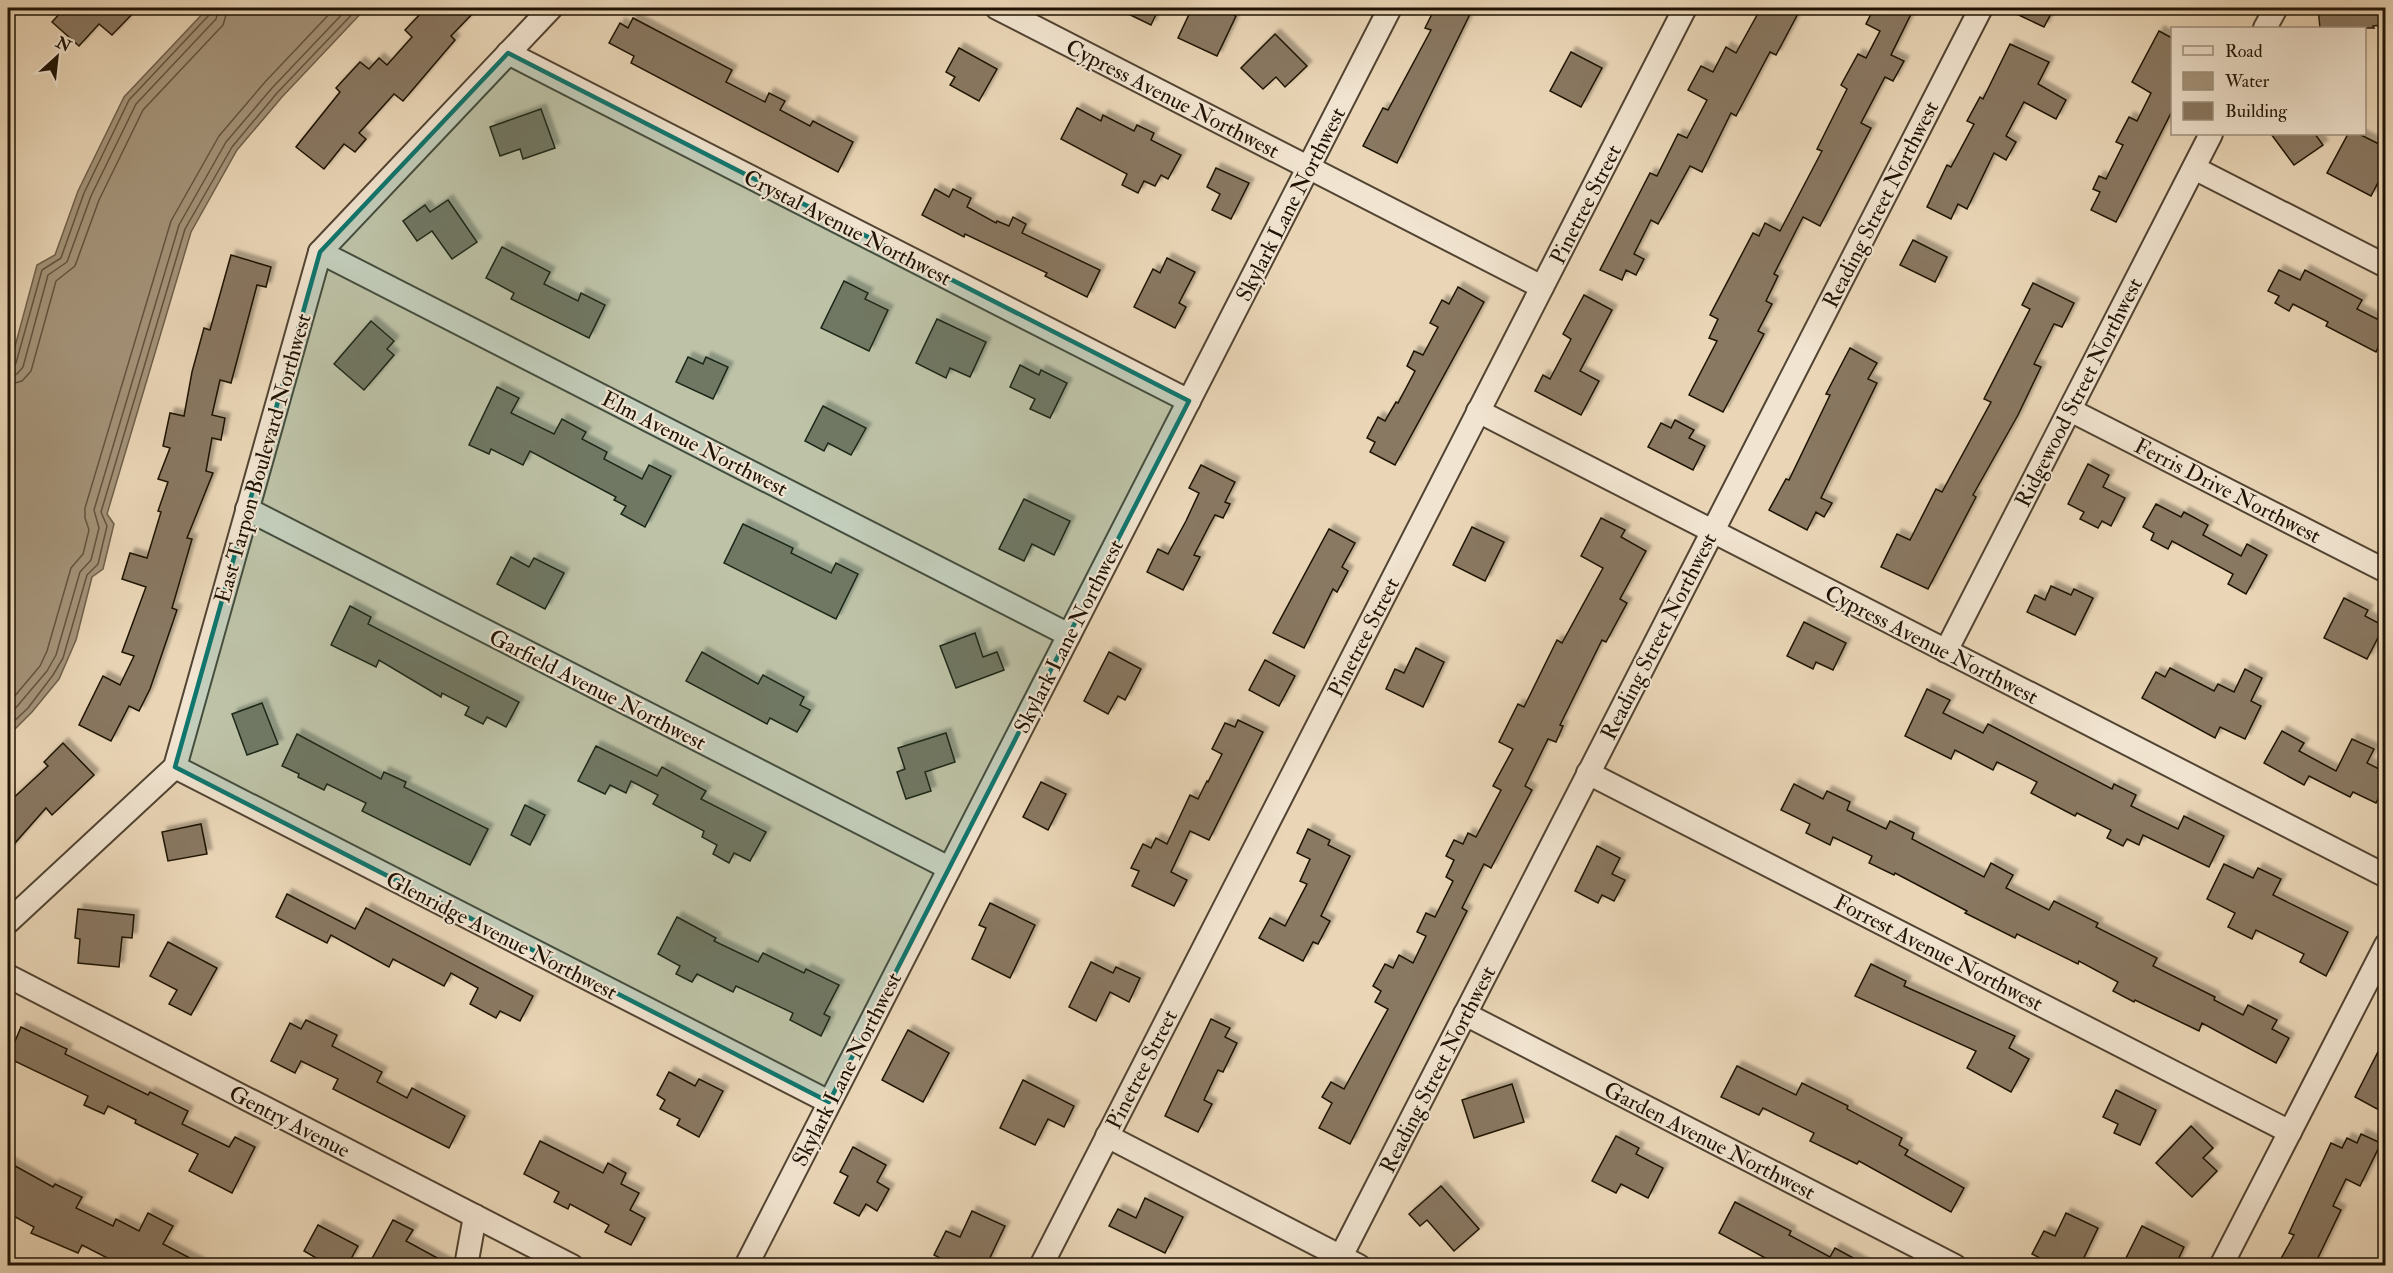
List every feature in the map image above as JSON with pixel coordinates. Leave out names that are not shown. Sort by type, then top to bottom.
[{"type":"street","name":"East Tarpon Boulevard Northwest","points":[[175,767],[320,252],[551,8]]},
{"type":"street","name":"Cypress Avenue Northwest","points":[[997,8],[1542,287]]},
{"type":"street","name":"Skylark Lane Northwest","points":[[746,1266],[1390,8]]},
{"type":"street","name":"Pinetree Street","points":[[1041,1266],[1685,8]]},
{"type":"street","name":"Reading Street Northwest","points":[[1345,1262],[1465,1014],[1981,8]]},
{"type":"street","points":[[2266,27],[2276,8]]},
{"type":"street","name":"Crystal Avenue Northwest","points":[[508,52],[1189,401]]},
{"type":"street","name":"Ridgewood Street Northwest","points":[[1946,651],[2210,135]]},
{"type":"street","points":[[2194,168],[2385,266]]},
{"type":"street","name":"Elm Avenue Northwest","points":[[320,252],[1069,635]]},
{"type":"street","name":"Ferris Drive Northwest","points":[[2070,410],[2385,571]]},
{"type":"street","name":"Cypress Avenue Northwest","points":[[1478,411],[2385,876]]},
{"type":"street","name":"Garfield Avenue Northwest","points":[[248,509],[949,868]]},
{"type":"street","points":[[8,922],[175,767]]},
{"type":"street","name":"Glenridge Avenue Northwest","points":[[175,767],[829,1102]]},
{"type":"street","name":"Forrest Avenue Northwest","points":[[1588,773],[2290,1132]]},
{"type":"street","points":[[2221,1266],[2385,945]]},
{"type":"street","name":"Gentry Avenue","points":[[8,976],[572,1266]]},
{"type":"street","name":"Garden Avenue Northwest","points":[[1465,1014],[1955,1266]]},
{"type":"street","points":[[1107,1136],[1345,1262]]},
{"type":"street","points":[[466,1266],[475,1216]]},
{"type":"highlighted area","points":[[508,53],[1189,401],[829,1102],[175,767],[320,252]]},
{"type":"water","points":[[208,8],[366,8],[282,97],[237,150],[191,232],[107,514],[114,524],[103,569],[92,577],[76,640],[59,679],[32,712],[8,736],[8,372],[37,265],[55,255],[78,191],[124,97]]},
{"type":"building","points":[[65,8],[138,8],[112,35],[99,24],[79,46],[52,22]]},
{"type":"building","points":[[426,8],[478,8],[451,36],[455,40],[403,101],[394,94],[359,133],[366,139],[355,152],[344,144],[324,169],[296,147],[340,92],[336,88],[360,62],[369,69],[379,58],[387,65],[412,37],[405,30]]},
{"type":"building","points":[[1116,8],[1159,8],[1151,25]]},
{"type":"building","points":[[1192,8],[1203,8],[1215,13],[1220,8],[1236,16],[1217,56],[1178,38]]},
{"type":"building","points":[[1435,8],[1473,8],[1397,163],[1363,146],[1383,108],[1388,110],[1431,30],[1425,28]]},
{"type":"building","points":[[1761,8],[1801,8],[1776,55],[1770,52],[1736,116],[1731,113],[1702,172],[1690,166],[1658,224],[1651,220],[1634,254],[1644,259],[1636,275],[1626,270],[1622,280],[1600,270],[1650,173],[1657,176],[1678,134],[1687,138],[1707,100],[1688,90],[1701,66],[1713,72],[1726,47],[1736,53]]},
{"type":"building","points":[[1874,8],[1914,8],[1891,55],[1904,61],[1893,81],[1885,77],[1861,123],[1871,128],[1820,226],[1803,217],[1774,274],[1778,276],[1766,301],[1772,304],[1758,331],[1764,334],[1723,412],[1689,395],[1717,341],[1709,338],[1718,319],[1710,315],[1753,233],[1759,236],[1765,223],[1780,231],[1822,151],[1817,149],[1847,89],[1841,85],[1858,54],[1866,58],[1880,31],[1866,24]]},
{"type":"building","points":[[2004,8],[2054,8],[2044,27]]},
{"type":"building","points":[[2318,8],[2381,8],[2383,25],[2373,26],[2374,28],[2320,27]]},
{"type":"building","points":[[633,18],[732,70],[726,82],[765,102],[769,93],[785,101],[780,110],[810,126],[813,121],[853,142],[838,172],[631,63],[634,56],[609,43],[620,23],[628,28]]},
{"type":"building","points":[[2159,31],[2171,37],[2171,113],[2116,222],[2091,210],[2100,192],[2093,189],[2099,176],[2106,179],[2123,145],[2116,142],[2129,117],[2137,121],[2151,93],[2132,82]]},
{"type":"building","points":[[1275,34],[1307,66],[1285,87],[1276,77],[1263,89],[1241,68]]},
{"type":"building","points":[[2010,44],[2049,62],[2038,84],[2066,100],[2056,119],[2024,102],[2006,136],[2016,142],[2006,160],[1994,153],[1967,209],[1958,204],[1951,219],[1927,207],[1947,165],[1951,167],[1974,124],[1967,121],[1980,97],[1983,99]]},
{"type":"building","points":[[959,48],[997,69],[979,101],[950,85],[955,77],[946,72]]},
{"type":"building","points":[[1571,52],[1602,68],[1581,107],[1550,91]]},
{"type":"building","points":[[1077,108],[1101,121],[1103,115],[1134,131],[1137,125],[1154,133],[1151,140],[1181,155],[1168,179],[1161,175],[1155,186],[1144,181],[1138,193],[1122,185],[1127,174],[1061,139]]},
{"type":"building","points":[[541,109],[555,148],[523,159],[520,149],[500,156],[490,127]]},
{"type":"building","points":[[2272,135],[2316,135],[2323,145],[2294,165]]},
{"type":"building","points":[[2347,135],[2361,135],[2385,147],[2385,169],[2371,196],[2327,173]]},
{"type":"building","points":[[1216,168],[1249,183],[1231,219],[1212,210],[1220,194],[1207,187]]},
{"type":"building","points":[[935,189],[949,197],[953,189],[971,198],[967,207],[996,223],[997,221],[1009,226],[1013,217],[1026,224],[1022,233],[1100,270],[1087,297],[1045,276],[1047,273],[965,234],[964,237],[922,215]]},
{"type":"building","points":[[448,200],[477,242],[452,259],[432,231],[417,241],[403,221],[425,205],[430,212]]},
{"type":"building","points":[[1913,240],[1947,257],[1935,282],[1900,265]]},
{"type":"building","points":[[502,247],[550,272],[544,284],[578,301],[581,293],[605,305],[589,338],[511,299],[514,293],[486,278]]},
{"type":"building","points":[[231,255],[271,267],[266,287],[257,285],[231,383],[220,380],[212,415],[225,418],[221,440],[212,438],[206,471],[213,473],[187,538],[192,539],[172,608],[177,610],[150,689],[139,711],[129,706],[111,741],[79,725],[103,676],[120,685],[134,656],[122,652],[146,587],[122,579],[130,553],[147,558],[161,512],[158,511],[168,482],[158,479],[170,448],[163,446],[170,413],[184,416],[192,372],[204,328],[210,330]]},
{"type":"building","points":[[1167,258],[1195,272],[1179,303],[1186,307],[1175,328],[1134,307],[1153,269],[1160,273]]},
{"type":"building","points":[[2279,270],[2300,280],[2305,270],[2362,300],[2357,309],[2385,323],[2385,333],[2376,352],[2326,326],[2328,322],[2293,304],[2289,311],[2275,303],[2279,296],[2268,291]]},
{"type":"building","points":[[844,281],[868,293],[865,299],[888,310],[869,351],[821,328]]},
{"type":"building","points":[[2033,283],[2074,303],[2062,327],[2054,324],[2034,364],[2041,367],[2018,415],[1973,495],[1976,497],[1928,589],[1881,567],[1897,534],[1910,540],[1936,489],[1942,492],[1991,402],[1984,399],[2030,309],[2022,305]]},
{"type":"building","points":[[1458,287],[1484,302],[1395,465],[1370,452],[1375,442],[1367,438],[1378,417],[1385,421],[1396,402],[1398,403],[1415,371],[1407,366],[1414,351],[1423,355],[1438,327],[1430,323],[1442,300],[1449,304]]},
{"type":"building","points":[[1584,295],[1612,310],[1580,371],[1599,381],[1581,415],[1535,391],[1543,375],[1550,379],[1571,339],[1563,334]]},
{"type":"building","points":[[937,319],[986,342],[970,377],[950,368],[946,378],[916,363]]},
{"type":"building","points":[[371,321],[394,341],[387,349],[394,355],[364,390],[334,364]]},
{"type":"building","points":[[1850,348],[1877,363],[1868,379],[1877,383],[1821,498],[1832,503],[1824,517],[1816,512],[1807,530],[1769,510],[1786,479],[1789,480],[1830,395],[1826,394]]},
{"type":"building","points":[[688,357],[703,364],[706,357],[728,367],[713,399],[676,382]]},
{"type":"building","points":[[1020,365],[1039,375],[1041,370],[1067,383],[1050,418],[1030,409],[1035,399],[1010,387]]},
{"type":"building","points":[[497,387],[519,398],[511,413],[554,434],[562,419],[586,432],[582,439],[607,452],[604,459],[642,479],[649,465],[671,476],[645,527],[621,514],[626,506],[614,500],[616,497],[530,451],[523,465],[491,449],[489,454],[469,445]]},
{"type":"building","points":[[823,406],[866,428],[851,455],[828,443],[824,451],[805,441]]},
{"type":"building","points":[[1675,420],[1694,430],[1689,438],[1705,446],[1693,470],[1648,447],[1661,423],[1671,428]]},
{"type":"building","points":[[2088,464],[2109,475],[2103,487],[2125,498],[2111,526],[2102,521],[2098,528],[2080,519],[2084,512],[2068,504]]},
{"type":"building","points":[[1201,465],[1235,482],[1225,502],[1230,504],[1223,518],[1215,515],[1194,555],[1200,557],[1183,590],[1147,572],[1158,549],[1168,554],[1186,521],[1199,493],[1189,488]]},
{"type":"building","points":[[1024,499],[1070,521],[1054,555],[1032,544],[1024,561],[999,549]]},
{"type":"building","points":[[2156,504],[2181,517],[2184,512],[2208,525],[2203,535],[2241,556],[2247,544],[2267,555],[2246,594],[2228,584],[2233,574],[2172,541],[2168,549],[2151,540],[2154,533],[2143,527]]},
{"type":"building","points":[[1601,518],[1625,530],[1621,537],[1646,551],[1620,599],[1627,603],[1606,642],[1602,640],[1560,725],[1563,726],[1556,742],[1548,739],[1525,786],[1532,790],[1491,868],[1484,864],[1462,908],[1467,911],[1350,1144],[1319,1128],[1332,1103],[1322,1097],[1331,1082],[1344,1089],[1388,1009],[1375,1002],[1381,991],[1373,986],[1385,964],[1393,968],[1399,955],[1413,963],[1426,936],[1417,932],[1426,913],[1435,917],[1453,881],[1446,877],[1454,860],[1446,856],[1454,840],[1463,844],[1468,833],[1476,837],[1501,790],[1493,786],[1513,749],[1499,742],[1518,704],[1524,707],[1557,640],[1562,643],[1603,568],[1581,556]]},
{"type":"building","points":[[743,524],[793,548],[791,553],[831,573],[836,563],[858,574],[836,619],[724,563]]},
{"type":"building","points":[[1472,527],[1504,542],[1485,581],[1453,565]]},
{"type":"building","points":[[1329,529],[1355,543],[1342,567],[1348,571],[1337,592],[1333,589],[1304,648],[1273,633]]},
{"type":"building","points":[[511,557],[529,567],[534,558],[564,573],[545,609],[497,584]]},
{"type":"building","points":[[2051,586],[2071,595],[2074,589],[2093,598],[2075,635],[2027,612],[2035,595],[2045,600]]},
{"type":"building","points":[[2344,598],[2368,610],[2365,616],[2384,626],[2367,659],[2324,638]]},
{"type":"building","points":[[350,606],[371,617],[368,624],[519,702],[506,727],[487,717],[483,724],[465,715],[469,707],[442,693],[441,697],[379,660],[376,667],[331,645]]},
{"type":"building","points":[[1804,622],[1846,643],[1833,670],[1816,662],[1813,669],[1787,656]]},
{"type":"building","points":[[975,633],[983,657],[997,652],[1004,670],[956,688],[940,646]]},
{"type":"building","points":[[1416,648],[1444,662],[1423,707],[1386,689],[1395,669],[1404,673]]},
{"type":"building","points":[[702,652],[758,684],[763,675],[804,697],[800,705],[810,710],[797,732],[770,718],[767,724],[686,681]]},
{"type":"building","points":[[1109,652],[1141,669],[1125,700],[1118,696],[1108,714],[1084,701]]},
{"type":"building","points":[[1265,660],[1295,676],[1279,706],[1249,690]]},
{"type":"building","points":[[2170,668],[2214,691],[2218,684],[2234,692],[2245,669],[2262,678],[2251,701],[2261,706],[2245,739],[2220,727],[2215,738],[2142,698],[2156,672],[2165,677]]},
{"type":"building","points":[[1927,689],[1950,700],[1943,713],[1983,733],[1988,724],[2112,789],[2114,784],[2136,795],[2131,806],[2178,829],[2184,816],[2224,836],[2209,867],[2143,835],[2139,845],[2127,839],[2123,846],[2107,838],[2111,830],[2077,813],[2075,816],[2031,793],[2037,782],[1997,762],[1993,770],[1955,750],[1951,759],[1905,736]]},
{"type":"building","points":[[262,703],[278,744],[247,755],[232,714]]},
{"type":"building","points":[[1238,720],[1263,732],[1209,840],[1190,831],[1171,872],[1187,880],[1174,906],[1132,886],[1139,871],[1131,868],[1143,844],[1151,848],[1156,838],[1167,844],[1190,795],[1198,799],[1222,754],[1212,749],[1225,723],[1235,727]]},
{"type":"building","points":[[2282,731],[2304,743],[2299,751],[2336,771],[2352,739],[2374,749],[2367,763],[2385,772],[2385,785],[2376,803],[2353,792],[2350,797],[2309,776],[2304,785],[2264,763]]},
{"type":"building","points":[[946,733],[955,762],[925,772],[931,791],[906,799],[897,772],[905,769],[898,748]]},
{"type":"building","points":[[297,734],[381,779],[384,772],[406,782],[404,787],[488,829],[470,865],[362,811],[366,803],[327,784],[324,790],[282,766]]},
{"type":"building","points":[[63,743],[94,775],[52,815],[46,808],[8,851],[8,803],[48,766],[44,762]]},
{"type":"building","points":[[596,746],[657,776],[662,767],[706,791],[701,799],[766,832],[750,861],[734,853],[729,863],[713,854],[717,845],[702,837],[704,831],[653,804],[658,795],[631,781],[626,793],[610,785],[605,794],[578,781]]},
{"type":"building","points":[[1041,782],[1066,794],[1048,830],[1023,817]]},
{"type":"building","points":[[1794,784],[1823,799],[1827,791],[1850,802],[1847,810],[1886,829],[1890,821],[1914,833],[1912,839],[1984,877],[1991,863],[2013,875],[2006,888],[2049,910],[2054,901],[2098,923],[2096,927],[2157,958],[2153,966],[2215,997],[2214,1000],[2243,1015],[2248,1005],[2277,1020],[2272,1029],[2289,1038],[2276,1063],[2202,1023],[2199,1031],[2135,1000],[2134,1002],[2113,991],[2118,982],[2079,961],[2078,964],[2017,934],[2015,938],[1965,913],[1967,911],[1895,873],[1894,875],[1869,863],[1872,856],[1833,837],[1830,845],[1806,833],[1810,824],[1781,810]]},
{"type":"building","points":[[525,805],[545,815],[530,845],[511,835]]},
{"type":"building","points":[[201,824],[207,854],[168,861],[162,832]]},
{"type":"building","points":[[1308,829],[1330,840],[1328,845],[1350,856],[1321,916],[1330,921],[1318,944],[1313,942],[1303,961],[1259,938],[1270,918],[1285,926],[1307,884],[1300,881],[1310,859],[1297,853]]},
{"type":"building","points":[[1597,846],[1620,858],[1612,874],[1625,880],[1614,901],[1602,895],[1598,903],[1575,891]]},
{"type":"building","points":[[2224,864],[2253,878],[2258,868],[2281,879],[2273,895],[2348,932],[2326,976],[2300,962],[2304,954],[2256,930],[2252,939],[2228,927],[2235,913],[2207,899]]},
{"type":"building","points":[[287,894],[355,929],[366,908],[533,996],[520,1021],[500,1011],[496,1018],[470,1004],[478,988],[451,973],[444,986],[393,959],[389,967],[331,935],[327,943],[276,917]]},
{"type":"building","points":[[990,903],[1035,925],[1010,978],[972,959],[986,928],[979,925]]},
{"type":"building","points":[[78,909],[134,915],[132,938],[122,937],[119,967],[78,963],[80,939],[75,938]]},
{"type":"building","points":[[677,917],[716,938],[714,941],[758,962],[763,953],[804,973],[806,969],[839,985],[824,1014],[830,1017],[821,1036],[790,1020],[793,1013],[736,986],[733,992],[697,974],[692,982],[676,974],[680,966],[658,954]]},
{"type":"building","points":[[168,942],[217,968],[191,1015],[169,1004],[177,990],[150,976]]},
{"type":"building","points":[[1091,962],[1113,973],[1116,967],[1140,978],[1129,1002],[1110,992],[1096,1021],[1069,1007]]},
{"type":"building","points":[[1871,964],[1906,981],[1904,986],[2015,1036],[2009,1048],[2029,1059],[2011,1092],[1967,1068],[1976,1051],[1855,996]]},
{"type":"building","points":[[1211,1019],[1230,1028],[1225,1037],[1237,1043],[1223,1072],[1218,1070],[1204,1100],[1212,1104],[1198,1132],[1165,1116]]},
{"type":"building","points":[[306,1020],[337,1035],[332,1046],[382,1072],[377,1082],[407,1098],[412,1088],[465,1116],[449,1148],[333,1089],[338,1079],[301,1061],[295,1073],[271,1061],[290,1023],[301,1029]]},
{"type":"building","points":[[21,1027],[67,1049],[65,1054],[148,1095],[150,1092],[188,1111],[182,1124],[229,1147],[235,1137],[255,1147],[232,1193],[189,1171],[198,1154],[135,1123],[136,1120],[108,1106],[104,1114],[84,1105],[88,1096],[8,1058]]},
{"type":"building","points":[[908,1030],[949,1053],[923,1102],[882,1080]]},
{"type":"building","points":[[2385,1038],[2385,1096],[2379,1110],[2355,1097]]},
{"type":"building","points":[[1737,1066],[1796,1095],[1802,1083],[1848,1106],[1847,1109],[1902,1138],[1899,1145],[1908,1150],[1905,1155],[1964,1188],[1951,1212],[1859,1161],[1857,1164],[1810,1141],[1814,1133],[1763,1108],[1759,1115],[1721,1097]]},
{"type":"building","points":[[669,1072],[695,1086],[699,1079],[723,1091],[699,1137],[677,1125],[680,1119],[660,1109],[665,1100],[657,1095]]},
{"type":"building","points":[[1023,1080],[1074,1106],[1064,1127],[1048,1119],[1035,1145],[1000,1128]]},
{"type":"building","points":[[1512,1084],[1524,1122],[1474,1138],[1462,1100]]},
{"type":"building","points":[[2116,1090],[2156,1110],[2140,1145],[2114,1133],[2118,1124],[2103,1117]]},
{"type":"building","points":[[2191,1126],[2213,1148],[2203,1158],[2217,1171],[2192,1197],[2156,1163]]},
{"type":"building","points":[[2361,1134],[2381,1143],[2360,1186],[2346,1179],[2333,1206],[2341,1210],[2314,1266],[2277,1266],[2294,1235],[2289,1233],[2331,1143],[2342,1148],[2347,1138],[2357,1143]]},
{"type":"building","points":[[1616,1136],[1639,1148],[1636,1154],[1663,1168],[1648,1198],[1621,1184],[1616,1193],[1592,1181]]},
{"type":"building","points":[[540,1141],[603,1173],[608,1163],[626,1173],[621,1184],[639,1193],[630,1210],[645,1218],[631,1245],[605,1232],[609,1225],[570,1204],[568,1209],[554,1202],[559,1192],[524,1174]]},
{"type":"building","points":[[853,1147],[886,1165],[877,1182],[889,1189],[877,1211],[866,1204],[859,1216],[834,1203],[848,1176],[840,1172]]},
{"type":"building","points":[[8,1162],[53,1187],[55,1184],[82,1197],[76,1208],[113,1226],[116,1219],[139,1231],[148,1213],[173,1226],[163,1244],[205,1266],[123,1266],[82,1245],[78,1253],[31,1233],[34,1227],[8,1213]]},
{"type":"building","points":[[1441,1186],[1479,1229],[1454,1251],[1427,1220],[1420,1226],[1409,1214]]},
{"type":"building","points":[[1145,1198],[1183,1217],[1165,1253],[1109,1226],[1118,1209],[1136,1218]]},
{"type":"building","points":[[1735,1202],[1791,1231],[1789,1235],[1830,1257],[1835,1248],[1868,1266],[1780,1266],[1719,1233]]},
{"type":"building","points":[[972,1211],[1005,1226],[986,1266],[955,1266],[934,1255],[946,1231],[960,1237]]},
{"type":"building","points":[[2066,1213],[2098,1228],[2080,1266],[2055,1266],[2032,1254],[2044,1231],[2055,1236]]},
{"type":"building","points":[[393,1220],[413,1230],[406,1241],[452,1266],[368,1266]]},
{"type":"building","points":[[318,1225],[358,1246],[347,1266],[330,1266],[304,1251]]},
{"type":"building","points":[[2142,1226],[2184,1247],[2175,1266],[2122,1266]]}]
